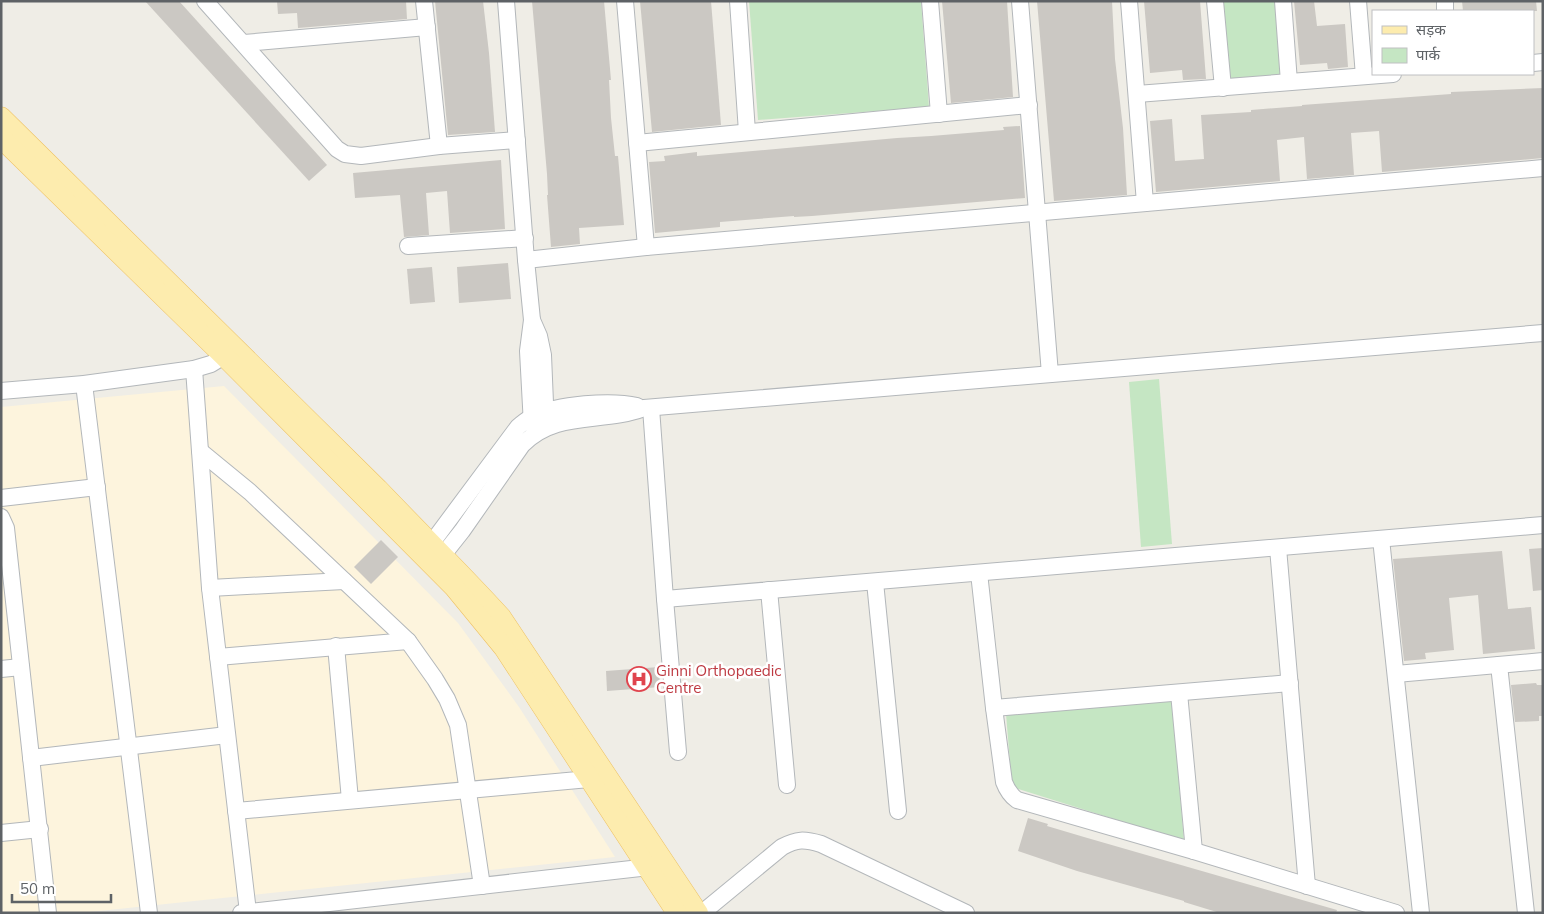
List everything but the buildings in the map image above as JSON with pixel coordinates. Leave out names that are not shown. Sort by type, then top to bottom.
[{"type":"main road","points":[[1,117],[432,555],[501,617],[656,866],[677,913]]},
{"type":"main road","points":[[1,138],[230,351]]},
{"type":"main road","points":[[432,555],[454,587],[504,648],[588,779],[656,866],[700,913]]},
{"type":"street","points":[[205,1],[337,148],[345,154],[361,156],[439,146],[517,140]]},
{"type":"street","points":[[424,1],[439,146]]},
{"type":"street","points":[[506,1],[532,320],[528,351],[539,422]]},
{"type":"street","points":[[625,1],[646,247]]},
{"type":"street","points":[[738,1],[748,132]]},
{"type":"street","points":[[930,1],[939,114]]},
{"type":"street","points":[[1020,1],[1050,374]]},
{"type":"street","points":[[1129,1],[1145,203]]},
{"type":"street","points":[[1215,1],[1223,88]]},
{"type":"street","points":[[1283,1],[1289,82]]},
{"type":"street","points":[[1358,1],[1364,76]]},
{"type":"street","points":[[244,43],[427,27]]},
{"type":"street","points":[[1136,94],[1378,75]]},
{"type":"street","points":[[637,143],[1028,105]]},
{"type":"street","points":[[526,260],[646,247],[1543,168]]},
{"type":"street","points":[[408,246],[525,238]]},
{"type":"street","points":[[432,555],[518,426],[539,422],[562,422],[633,412],[648,408],[1543,332]]},
{"type":"street","points":[[1,391],[84,384],[194,369],[211,364],[230,351]]},
{"type":"street","points":[[194,369],[210,588],[236,811],[245,912],[656,866]]},
{"type":"street","points":[[84,384],[149,913]]},
{"type":"street","points":[[648,408],[678,752]]},
{"type":"street","points":[[200,451],[250,492],[408,641],[435,679],[447,699],[462,743],[482,886]]},
{"type":"street","points":[[1,498],[97,487]]},
{"type":"street","points":[[1,517],[6,528],[48,913]]},
{"type":"street","points":[[665,599],[1543,525]]},
{"type":"street","points":[[1381,539],[1421,913]]},
{"type":"street","points":[[1278,548],[1307,886]]},
{"type":"street","points":[[979,573],[1004,782],[1007,790],[1017,800],[1194,851],[1396,913]]},
{"type":"street","points":[[210,588],[344,581]]},
{"type":"street","points":[[875,582],[898,811]]},
{"type":"street","points":[[769,590],[787,785]]},
{"type":"street","points":[[218,657],[408,641]]},
{"type":"street","points":[[336,646],[350,800]]},
{"type":"street","points":[[1396,674],[1543,661]]},
{"type":"street","points":[[1499,665],[1526,913]]},
{"type":"street","points":[[1,669],[21,667]]},
{"type":"street","points":[[994,708],[1290,683]]},
{"type":"street","points":[[1179,693],[1194,851]]},
{"type":"street","points":[[31,758],[227,735]]},
{"type":"street","points":[[236,811],[588,779]]},
{"type":"street","points":[[1,834],[40,830]]},
{"type":"street","points":[[700,913],[782,847],[794,841],[806,840],[821,844],[966,913]]},
{"type":"shaded area","points":[[224,386],[458,623],[519,707],[615,857],[80,913],[1,913],[1,407]]},
{"type":"green space","points":[[749,1],[921,1],[929,107],[758,120]]},
{"type":"green space","points":[[1222,1],[1277,1],[1284,76],[1230,81]]},
{"type":"green space","points":[[1159,379],[1172,544],[1141,547],[1129,382]]},
{"type":"green space","points":[[1172,699],[1184,841],[1012,787],[1006,714]]},
{"type":"place","name":"Ginni Orthopaedic Centre","points":[[639,679]]}]
